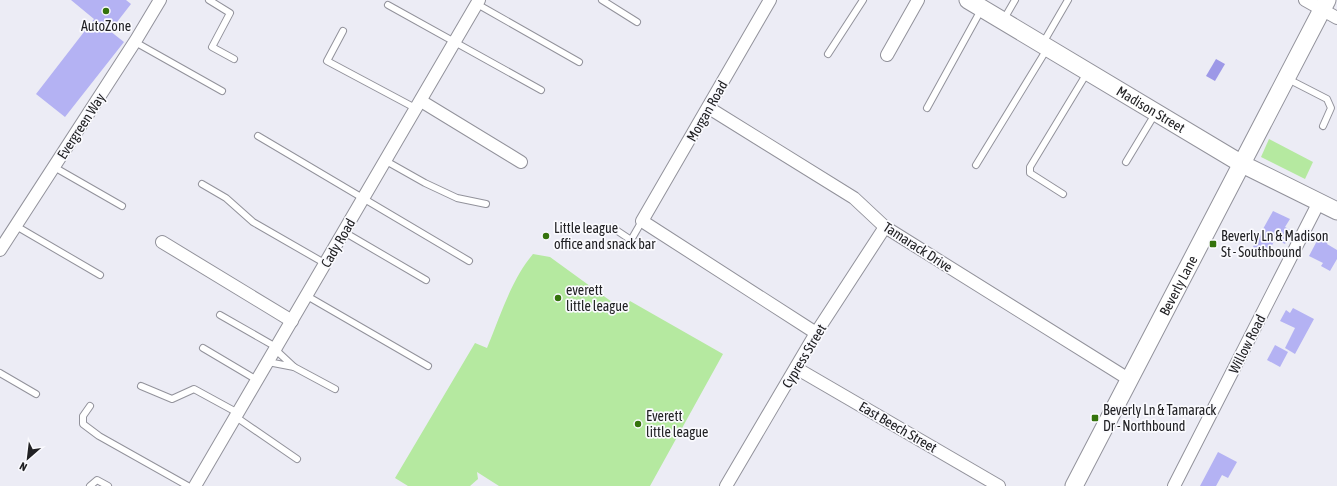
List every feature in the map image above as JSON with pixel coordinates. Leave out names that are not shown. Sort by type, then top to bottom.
[{"type":"street","name":"Evergreen Way","points":[[0,250],[135,42],[160,0]]},
{"type":"street","name":"Morgan Road","points":[[642,221],[709,108],[770,0]]},
{"type":"street","points":[[887,55],[918,0]]},
{"type":"street","points":[[1305,0],[1325,5],[1337,18]]},
{"type":"street","name":"Cady Road","points":[[195,486],[478,2]]},
{"type":"street","name":"Madison Street","points":[[975,4],[1242,164],[1337,211]]},
{"type":"street","name":"Beverly Lane","points":[[1074,486],[1325,5]]},
{"type":"street","points":[[419,105],[521,162]]},
{"type":"street","name":"Tamarack Drive","points":[[709,108],[854,198],[885,227],[1130,380]]},
{"type":"street","name":"Willow Road","points":[[1174,486],[1319,202]]},
{"type":"street","points":[[642,221],[816,333]]},
{"type":"street","name":"Cypress Street","points":[[726,486],[816,333],[885,227]]},
{"type":"street","points":[[162,242],[292,320]]},
{"type":"street","name":"East Beech Street","points":[[796,368],[999,486]]},
{"type":"lane","points":[[210,0],[230,13],[212,47],[234,59]]},
{"type":"lane","points":[[602,0],[637,22]]},
{"type":"lane","points":[[828,54],[863,0]]},
{"type":"lane","points":[[1003,21],[1015,0]]},
{"type":"lane","points":[[976,165],[1045,46],[1068,0]]},
{"type":"lane","points":[[478,2],[579,62]]},
{"type":"lane","points":[[927,108],[975,4]]},
{"type":"lane","points":[[388,5],[541,90]]},
{"type":"lane","points":[[343,31],[327,61],[419,105]]},
{"type":"lane","points":[[135,42],[222,91]]},
{"type":"lane","points":[[1063,194],[1030,173],[1030,167],[1088,72]]},
{"type":"lane","points":[[1287,78],[1328,99],[1331,108],[1323,126]]},
{"type":"lane","points":[[1126,162],[1156,112]]},
{"type":"lane","points":[[258,136],[469,261]]},
{"type":"lane","points":[[386,161],[425,184],[457,198],[486,204]]},
{"type":"lane","points":[[54,167],[122,206]]},
{"type":"lane","points":[[202,184],[226,198],[253,222],[326,264]]},
{"type":"lane","points":[[613,228],[631,240],[642,221]]},
{"type":"lane","points":[[16,226],[100,275]]},
{"type":"lane","points":[[344,232],[426,280]]},
{"type":"lane","points":[[307,296],[428,366]]},
{"type":"lane","points":[[220,315],[276,347],[279,353],[294,366],[335,389]]},
{"type":"lane","points":[[203,348],[257,380]]},
{"type":"lane","points":[[268,362],[294,366]]},
{"type":"lane","points":[[0,374],[36,394]]},
{"type":"lane","points":[[141,386],[172,399],[194,389],[237,415],[297,459]]},
{"type":"lane","points":[[90,406],[83,416],[83,424],[99,436],[188,486]]},
{"type":"lane","points":[[90,486],[97,480],[108,486]]},
{"type":"green space","points":[[1269,139],[1313,162],[1305,179],[1261,157]]},
{"type":"green space","points":[[533,254],[550,257],[623,310],[630,301],[723,354],[650,486],[499,486],[477,472],[478,479],[470,486],[408,486],[395,478],[475,343],[487,348],[512,287],[525,264]]},
{"type":"shaded area","points":[[1216,59],[1225,64],[1215,81],[1206,76]]},
{"type":"building","points":[[71,0],[126,0],[131,4],[110,31],[124,42],[65,117],[36,94],[94,19]]},
{"type":"building","points":[[1273,211],[1290,219],[1285,227],[1292,231],[1285,244],[1275,239],[1268,254],[1253,247]]},
{"type":"building","points":[[1319,237],[1328,241],[1327,244],[1337,250],[1337,259],[1330,271],[1321,266],[1323,263],[1309,256]]},
{"type":"building","points":[[1293,308],[1314,319],[1295,354],[1285,348],[1295,328],[1280,321],[1286,310],[1290,313]]},
{"type":"building","points":[[1275,345],[1288,352],[1280,367],[1267,360]]},
{"type":"building","points":[[1218,452],[1237,462],[1228,478],[1222,475],[1216,486],[1200,486]]},
{"type":"place","name":"AutoZone","points":[[106,11]]},
{"type":"place","name":"Little league office and snack bar","points":[[546,236]]},
{"type":"place","name":"Beverly Ln & Madison St - Southbound","points":[[1213,244]]},
{"type":"place","name":"everett little league","points":[[558,298]]},
{"type":"place","name":"Beverly Ln & Tamarack Dr - Northbound","points":[[1095,418]]},
{"type":"place","name":"Everett little league","points":[[638,424]]}]
